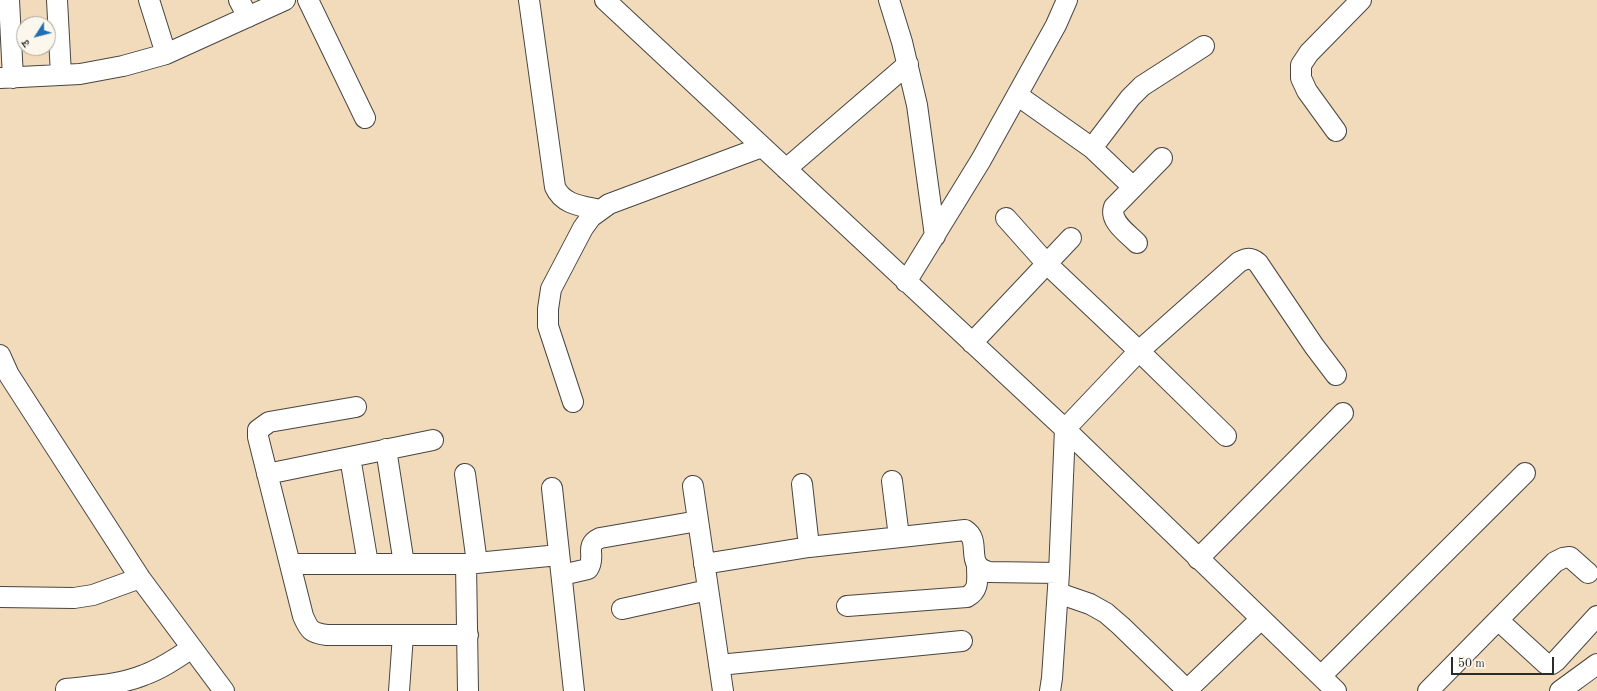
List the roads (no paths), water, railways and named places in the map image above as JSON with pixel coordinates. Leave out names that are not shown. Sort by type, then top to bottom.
[{"type":"street","points":[[9,0],[6,78],[80,74],[123,66],[166,54],[244,9],[285,0]]},
{"type":"street","points":[[57,0],[60,75]]},
{"type":"street","points":[[149,0],[166,54]]},
{"type":"street","points":[[308,0],[365,118]]},
{"type":"street","points":[[529,0],[555,187],[558,195],[564,200],[600,210]]},
{"type":"street","points":[[605,0],[1064,429],[1336,691]]},
{"type":"street","points":[[889,0],[908,64],[917,105],[935,236]]},
{"type":"street","points":[[906,282],[981,160],[1056,25],[1067,0]]},
{"type":"street","points":[[1336,131],[1307,92],[1301,78],[1301,65],[1309,53],[1361,0]]},
{"type":"street","points":[[1092,148],[1130,98],[1142,86],[1204,46]]},
{"type":"street","points":[[786,169],[908,64]]},
{"type":"street","points":[[1017,95],[1092,148],[1133,187]]},
{"type":"street","points":[[573,402],[548,326],[548,309],[551,289],[583,228],[591,217],[609,204],[762,147]]},
{"type":"street","points":[[1136,243],[1114,219],[1114,207],[1162,158]]},
{"type":"street","points":[[1006,218],[1047,264],[1226,436]]},
{"type":"street","points":[[972,343],[1071,238]]},
{"type":"street","points":[[1050,691],[1058,593],[1064,429],[1139,351],[1239,262],[1247,258],[1254,259],[1258,263],[1314,346],[1336,375]]},
{"type":"street","points":[[0,355],[9,375],[140,578],[224,691]]},
{"type":"street","points":[[356,407],[269,422],[258,430],[258,437],[267,474],[303,616],[308,628],[317,634],[468,634]]},
{"type":"street","points":[[1198,559],[1343,413]]},
{"type":"street","points":[[267,474],[433,440]]},
{"type":"street","points":[[386,449],[404,564]]},
{"type":"street","points":[[350,457],[368,564]]},
{"type":"street","points":[[1321,676],[1525,473]]},
{"type":"street","points":[[465,474],[471,564],[468,634],[468,691]]},
{"type":"street","points":[[892,481],[899,537]]},
{"type":"street","points":[[802,484],[809,547]]},
{"type":"street","points":[[693,486],[723,691]]},
{"type":"street","points":[[552,488],[574,691]]},
{"type":"street","points":[[562,575],[588,569],[592,558],[590,546],[593,541],[600,538],[698,521]]},
{"type":"street","points":[[704,564],[809,547],[965,530],[970,533],[973,539],[974,558],[977,566],[977,586],[974,594],[967,597],[847,606]]},
{"type":"street","points":[[290,564],[471,564],[560,555]]},
{"type":"street","points":[[1428,691],[1555,562],[1563,558],[1570,557],[1588,573]]},
{"type":"street","points":[[977,566],[982,570],[990,572],[1059,573]]},
{"type":"street","points":[[0,597],[80,597],[93,595],[140,578]]},
{"type":"street","points":[[622,609],[708,590]]},
{"type":"street","points":[[1058,593],[1090,604],[1106,613],[1186,691],[1260,619]]},
{"type":"street","points":[[1498,620],[1546,664],[1552,664],[1597,616]]},
{"type":"street","points":[[399,691],[403,635]]},
{"type":"street","points":[[719,665],[962,641]]},
{"type":"street","points":[[1560,691],[1596,667],[1574,642]]},
{"type":"street","points":[[66,689],[124,682],[143,676],[156,670],[192,648]]}]
